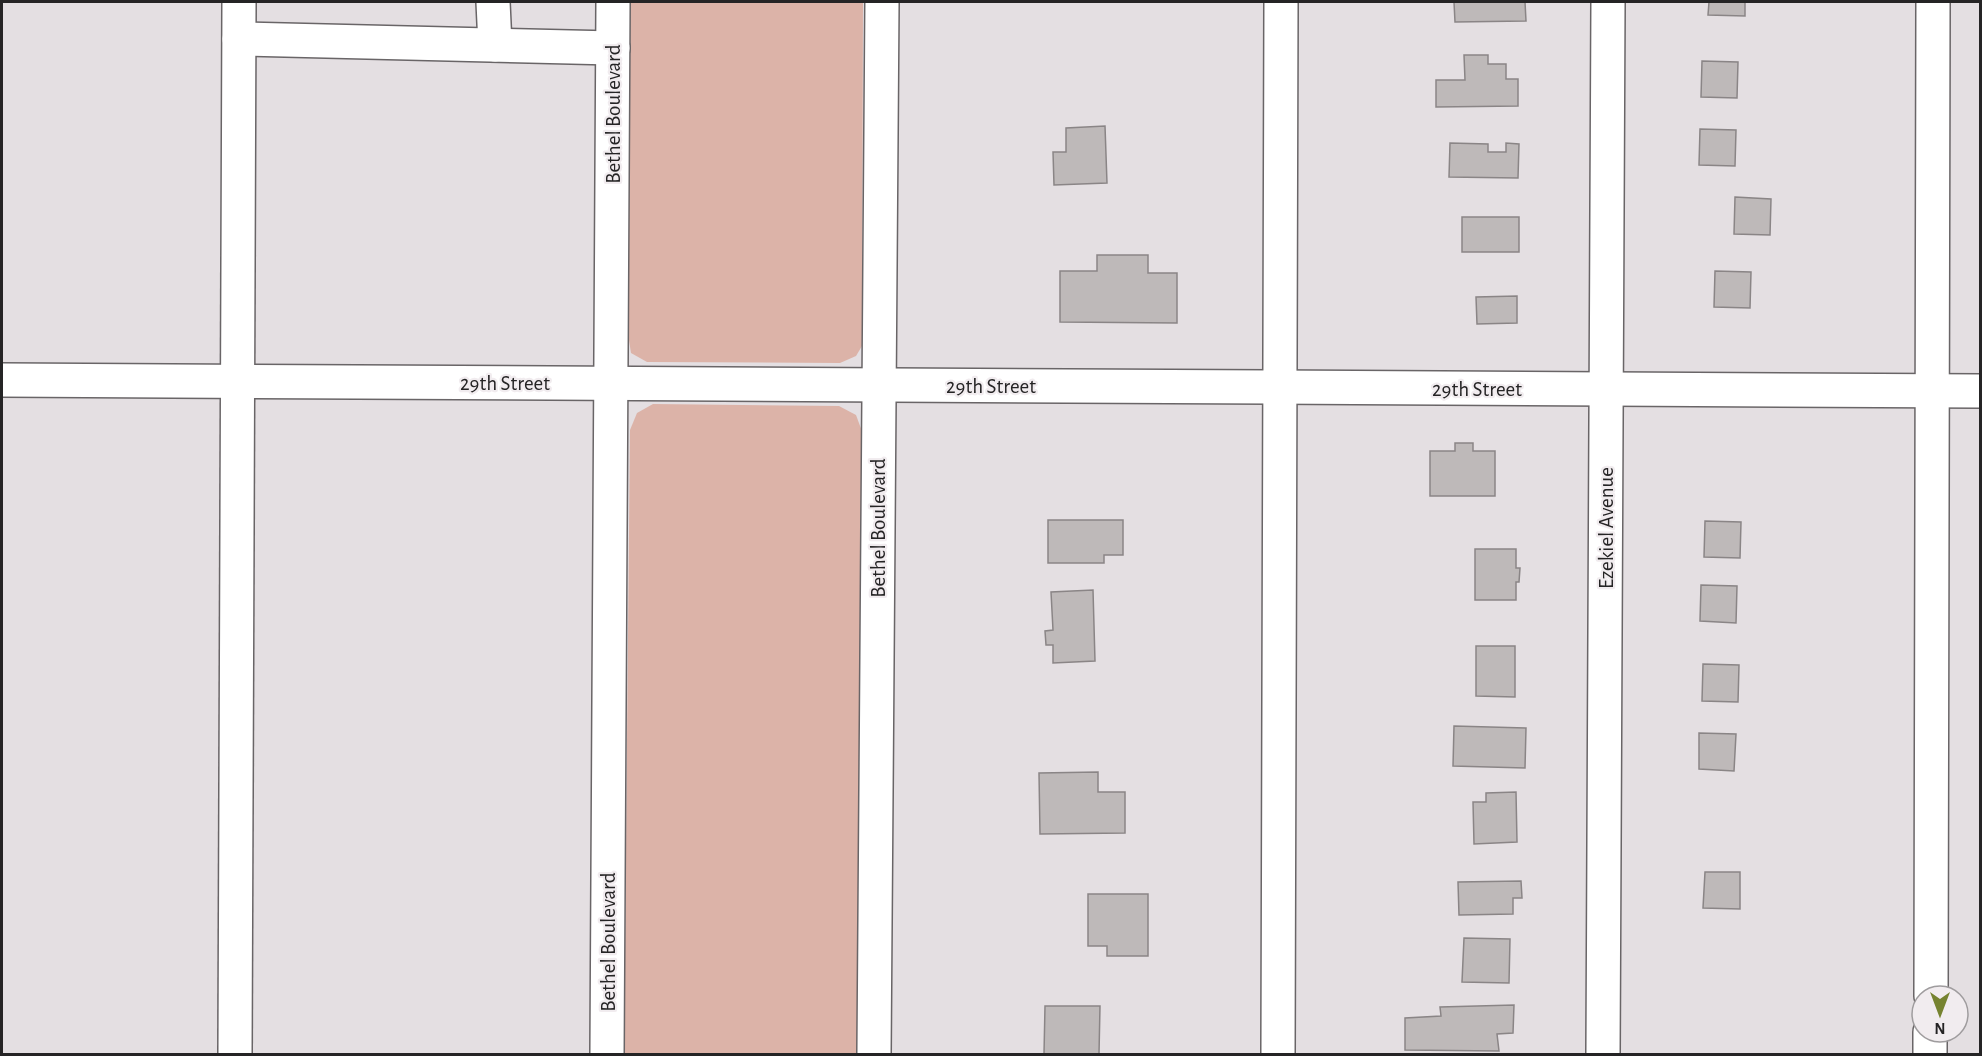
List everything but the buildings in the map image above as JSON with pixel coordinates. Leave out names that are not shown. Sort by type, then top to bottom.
[{"type":"street","points":[[235,1054],[239,2]]},
{"type":"street","points":[[494,2],[495,45]]},
{"type":"street","name":"Bethel Boulevard","points":[[607,1054],[614,2]]},
{"type":"street","name":"Bethel Boulevard","points":[[874,1054],[882,2]]},
{"type":"street","points":[[1278,1054],[1281,2]]},
{"type":"street","name":"Ezekiel Avenue","points":[[1603,1054],[1608,2]]},
{"type":"street","points":[[1930,984],[1933,2]]},
{"type":"street","points":[[239,39],[613,48]]},
{"type":"street","name":"29th Street","points":[[2,380],[1980,392]]},
{"type":"shaded area","points":[[630,2],[863,2],[862,346],[856,356],[840,363],[647,362],[631,353],[628,334]]},
{"type":"shaded area","points":[[653,404],[839,406],[856,415],[863,434],[858,1054],[624,1054],[630,430],[637,413]]}]
